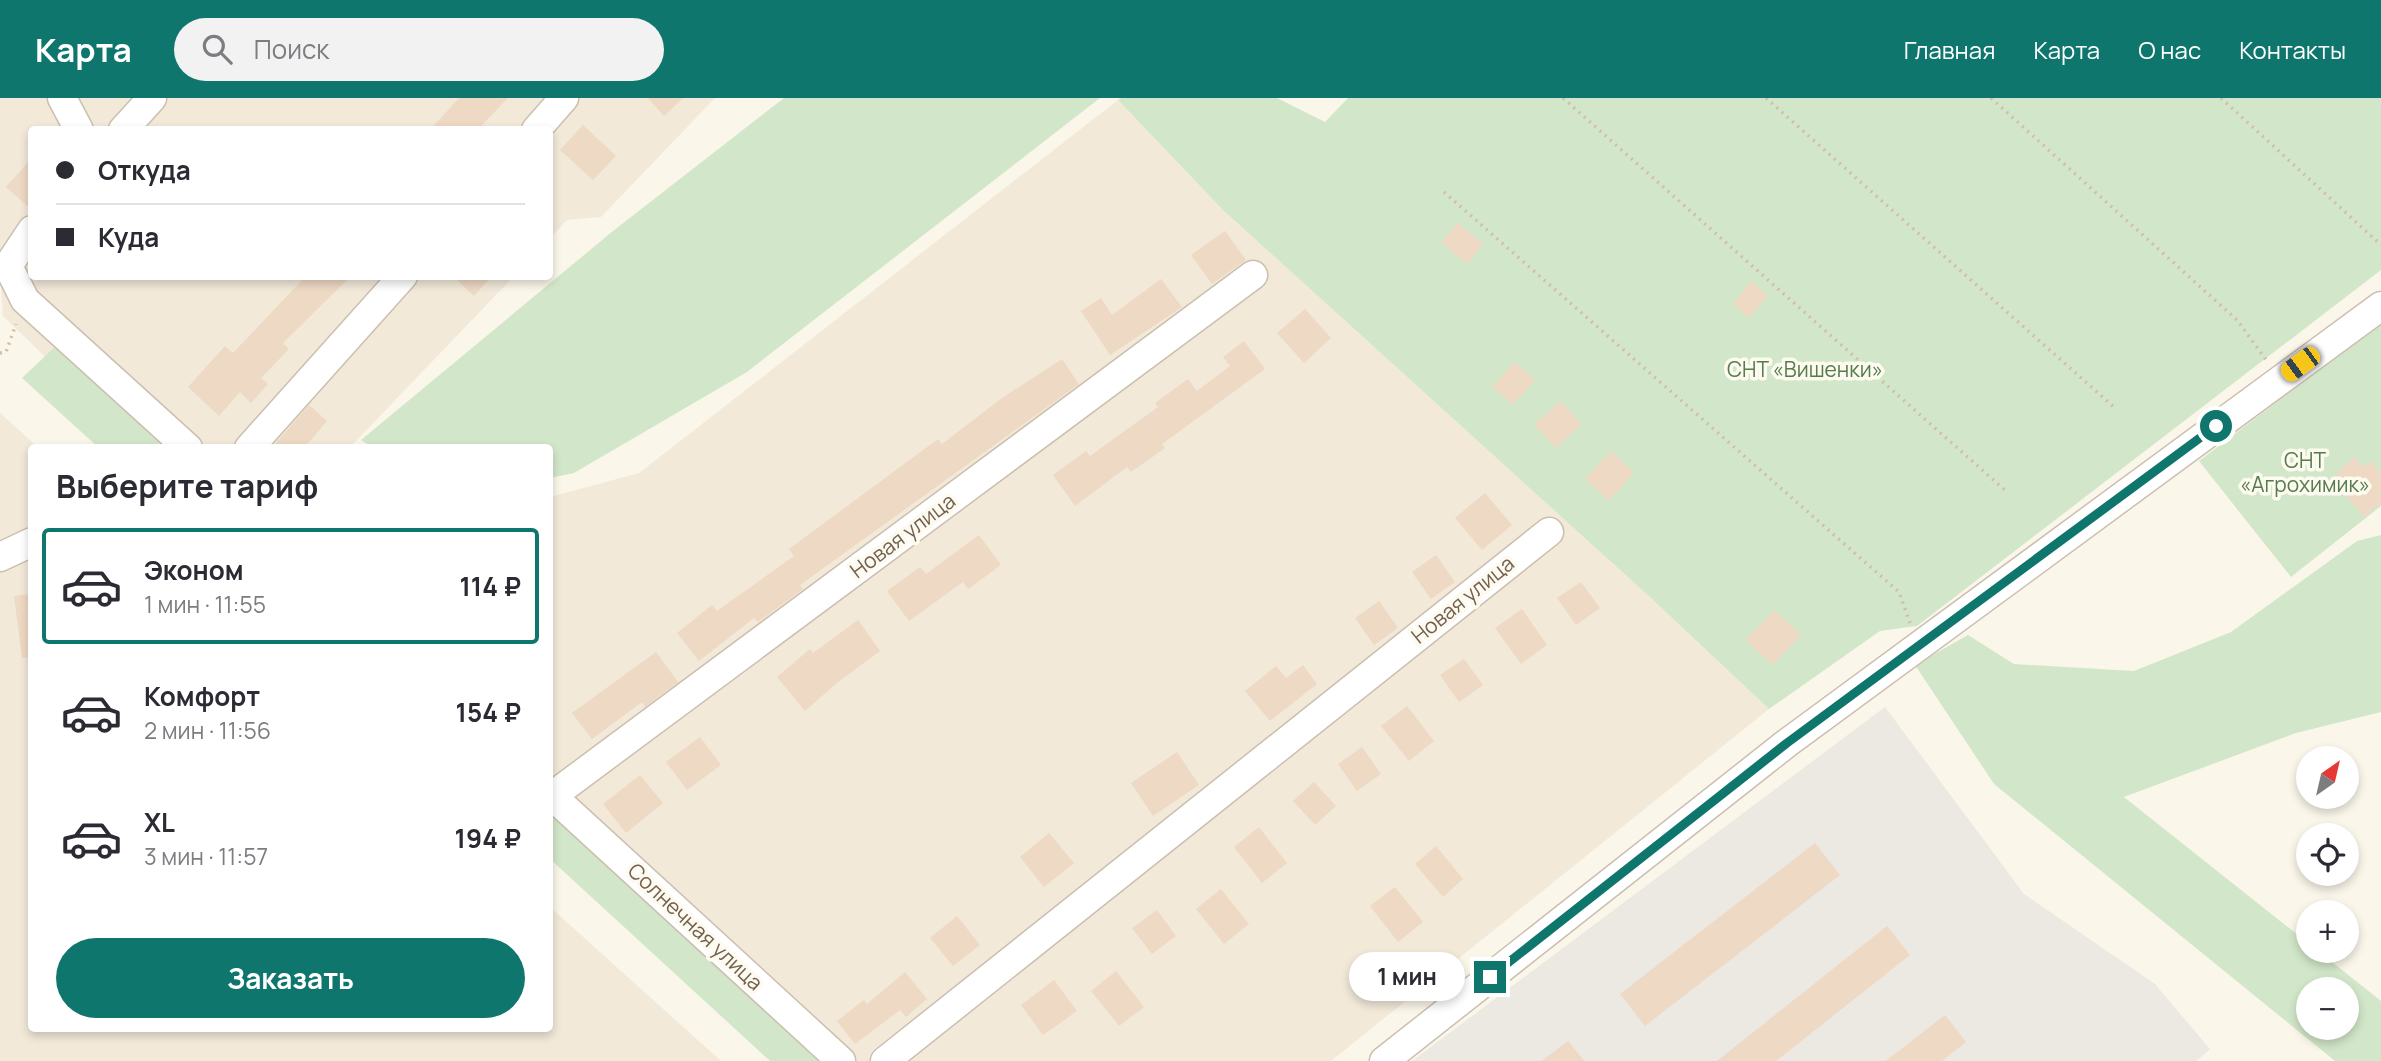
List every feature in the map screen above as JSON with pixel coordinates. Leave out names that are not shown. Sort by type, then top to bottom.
[{"type":"street","points":[[62,98],[77,126]]},
{"type":"street","points":[[127,126],[152,98]]},
{"type":"street","points":[[540,126],[564,98]]},
{"type":"street","points":[[28,235],[4,264],[25,300],[184,444]]},
{"type":"street","name":"Новая улица","points":[[553,794],[1253,275]]},
{"type":"street","points":[[253,444],[399,280]]},
{"type":"street","points":[[1384,1061],[1787,743],[2381,306]]},
{"type":"street","name":"Новая улица","points":[[884,1061],[1549,532]]},
{"type":"street","points":[[0,557],[28,544]]},
{"type":"street","name":"Солнечная улица","points":[[553,797],[841,1061]]},
{"type":"path","points":[[1563,98],[2007,492]]},
{"type":"path","points":[[1766,98],[2115,408]]},
{"type":"path","points":[[1991,98],[2237,320],[2280,379]]},
{"type":"path","points":[[2221,98],[2381,245]]},
{"type":"path","points":[[1444,192],[1899,592],[1918,646]]},
{"type":"path","points":[[0,354],[6,352],[25,300]]},
{"type":"shaded area","points":[[0,98],[715,98],[601,217],[567,220],[553,235],[553,126],[28,126],[28,280],[510,280],[353,444],[135,444],[3,316],[0,274]]},
{"type":"shaded area","points":[[1118,100],[1223,210],[1652,599],[1769,709],[1331,1061],[803,1061],[553,838],[553,496],[639,473]]},
{"type":"shaded area","points":[[0,413],[35,444],[28,444],[28,1032],[553,1032],[553,910],[721,1061],[0,1061]]},
{"type":"shaded area","points":[[1885,707],[2024,894],[2155,984],[2210,1049],[2196,1061],[1412,1061]]},
{"type":"green space","points":[[784,98],[1100,98],[747,372],[574,473],[553,477],[553,444],[368,444],[361,440],[613,231]]},
{"type":"green space","name":"СНТ «Вишенки»","points":[[1277,98],[1325,122],[1348,98],[2381,98],[2381,270],[1917,626],[1880,631],[1769,709],[1652,599],[1223,210],[1118,100]]},
{"type":"green space","name":"СНТ «Агрохимик»","points":[[2381,323],[2381,506],[2291,577],[2199,461]]},
{"type":"green space","points":[[59,343],[163,444],[95,444],[22,378]]},
{"type":"green space","points":[[2381,535],[2381,712],[2296,733],[2124,797],[2296,933],[2296,963],[2333,963],[2351,977],[2296,977],[2296,1029],[1994,784],[1915,665],[1968,635],[2014,664],[2134,671],[2231,632],[2357,541]]},
{"type":"green space","points":[[553,812],[825,1061],[770,1061],[553,862]]},
{"type":"green space","points":[[2359,983],[2381,1001],[2381,1061],[2335,1061],[2309,1040],[2359,1040]]},
{"type":"building","points":[[459,98],[508,98],[481,126],[434,126]]},
{"type":"building","points":[[648,98],[683,98],[664,116]]},
{"type":"building","points":[[583,125],[616,156],[593,180],[560,150]]},
{"type":"building","points":[[28,162],[28,206],[6,187]]},
{"type":"building","points":[[1458,223],[1483,244],[1467,264],[1441,242]]},
{"type":"building","points":[[1225,231],[1246,260],[1212,284],[1191,255]]},
{"type":"building","points":[[1161,279],[1182,307],[1110,355],[1081,311],[1101,298],[1112,315]]},
{"type":"building","points":[[302,280],[347,280],[283,343],[289,349],[261,378],[268,384],[251,403],[240,392],[219,416],[188,387],[225,346],[233,353]]},
{"type":"building","points":[[457,280],[488,280],[474,296]]},
{"type":"building","points":[[1752,281],[1768,296],[1749,318],[1733,304]]},
{"type":"building","points":[[1305,309],[1331,338],[1304,363],[1277,333]]},
{"type":"building","points":[[1244,341],[1265,369],[1162,444],[1165,448],[1131,472],[1127,467],[1075,506],[1053,475],[1086,451],[1090,456],[1158,407],[1155,403],[1188,379],[1197,391],[1230,366],[1223,357]]},
{"type":"building","points":[[1062,359],[1079,384],[800,585],[803,589],[758,622],[754,618],[699,661],[677,633],[712,605],[717,611],[794,556],[789,549],[938,439],[942,444],[1002,398]]},
{"type":"building","points":[[1515,362],[1535,380],[1513,405],[1492,387]]},
{"type":"building","points":[[1560,401],[1582,424],[1556,448],[1534,425]]},
{"type":"building","points":[[309,405],[327,421],[307,444],[276,443]]},
{"type":"building","points":[[1611,451],[1634,472],[1609,501],[1585,479]]},
{"type":"building","points":[[2355,457],[2363,467],[2371,461],[2381,474],[2381,503],[2364,517],[2340,488],[2345,484],[2336,473]]},
{"type":"building","points":[[1485,493],[1512,525],[1482,550],[1455,518]]},
{"type":"building","points":[[979,535],[1001,565],[968,589],[963,582],[909,621],[887,591],[920,567],[926,574]]},
{"type":"building","points":[[1436,555],[1455,582],[1431,599],[1412,572]]},
{"type":"building","points":[[1581,582],[1600,608],[1576,625],[1557,598]]},
{"type":"building","points":[[28,594],[28,657],[22,658],[14,596]]},
{"type":"building","points":[[1379,601],[1398,628],[1374,645],[1355,618]]},
{"type":"building","points":[[1522,609],[1547,645],[1521,664],[1495,628]]},
{"type":"building","points":[[1774,610],[1801,635],[1773,665],[1745,640]]},
{"type":"building","points":[[858,620],[880,651],[805,711],[777,677],[810,649],[813,653]]},
{"type":"building","points":[[656,652],[678,682],[645,707],[642,702],[592,739],[572,713]]},
{"type":"building","points":[[1464,659],[1483,685],[1459,702],[1440,675]]},
{"type":"building","points":[[1303,665],[1317,684],[1270,721],[1245,691],[1276,666],[1286,678]]},
{"type":"building","points":[[1407,706],[1434,741],[1409,761],[1381,726]]},
{"type":"building","points":[[700,737],[721,765],[687,790],[666,762]]},
{"type":"building","points":[[1362,747],[1381,774],[1357,791],[1338,764]]},
{"type":"building","points":[[1177,752],[1199,785],[1153,816],[1131,783]]},
{"type":"building","points":[[640,775],[663,803],[626,833],[603,804]]},
{"type":"building","points":[[1314,782],[1336,806],[1315,825],[1293,801]]},
{"type":"building","points":[[1259,827],[1287,863],[1262,883],[1234,847]]},
{"type":"building","points":[[1049,833],[1074,863],[1044,887],[1020,857]]},
{"type":"building","points":[[1815,843],[1840,875],[1645,1026],[1620,994]]},
{"type":"building","points":[[1436,846],[1463,879],[1443,897],[1415,864]]},
{"type":"building","points":[[1395,887],[1423,922],[1398,942],[1370,906]]},
{"type":"building","points":[[1221,889],[1249,924],[1224,944],[1196,909]]},
{"type":"building","points":[[1157,910],[1176,936],[1152,954],[1132,928]]},
{"type":"building","points":[[957,916],[980,945],[953,966],[930,938]]},
{"type":"building","points":[[1887,926],[1910,955],[1776,1061],[1717,1061]]},
{"type":"building","points":[[1116,971],[1144,1007],[1119,1026],[1091,991]]},
{"type":"building","points":[[905,972],[927,999],[906,1017],[900,1010],[855,1044],[837,1021],[864,1000],[867,1004]]},
{"type":"building","points":[[1054,980],[1077,1011],[1043,1035],[1021,1005]]},
{"type":"building","points":[[1945,1015],[1966,1042],[1942,1061],[1886,1061]]},
{"type":"building","points":[[1568,1041],[1584,1061],[1542,1061]]},
{"type":"route","points":[[1490,977],[1787,743],[2216,426]]}]
